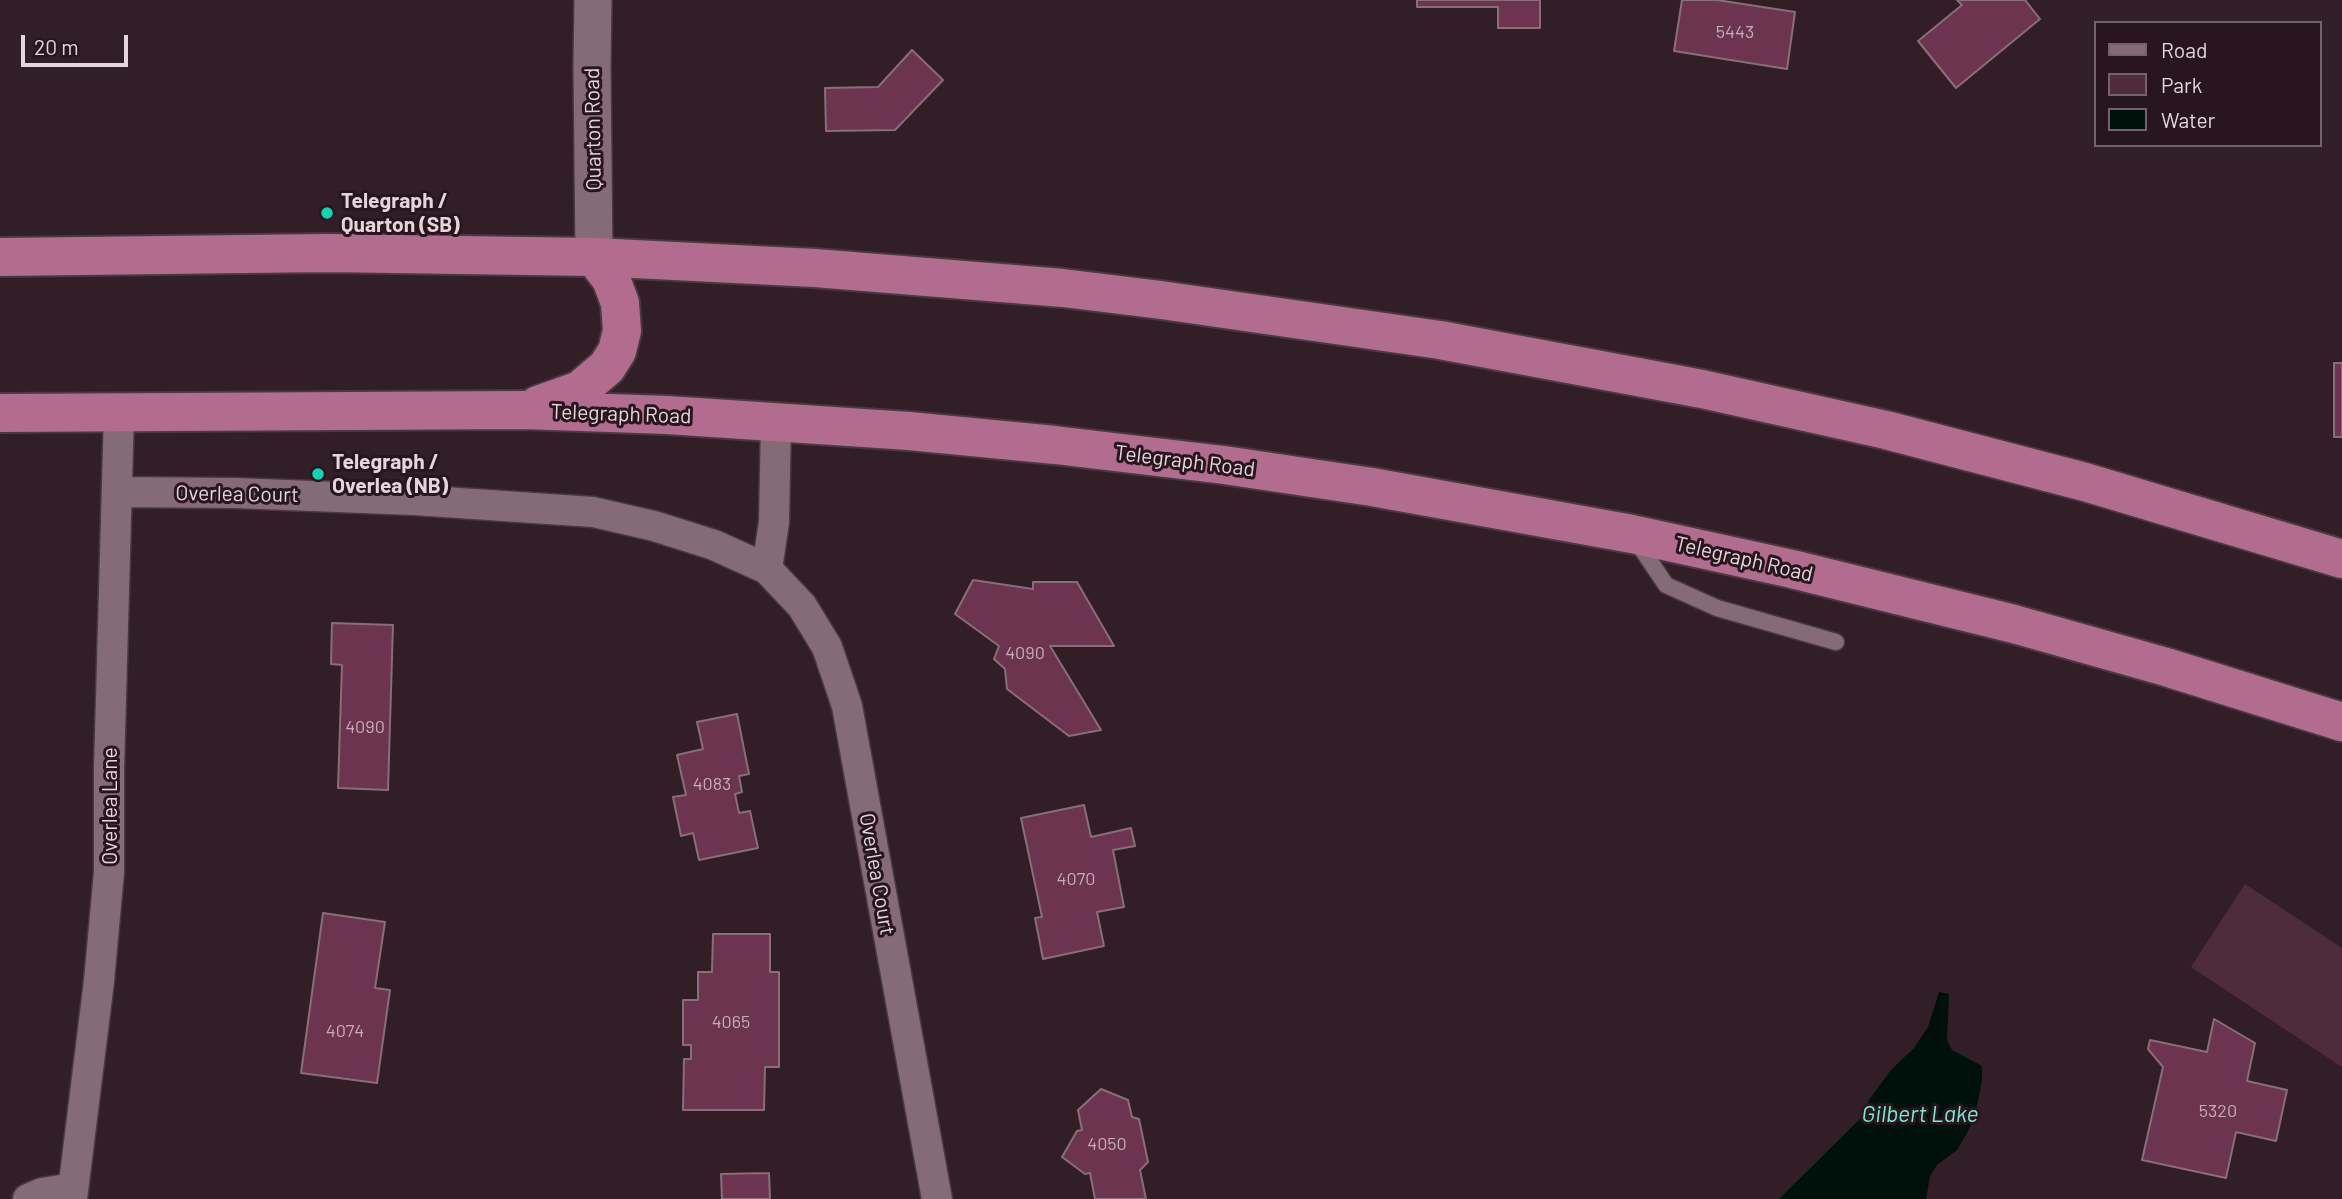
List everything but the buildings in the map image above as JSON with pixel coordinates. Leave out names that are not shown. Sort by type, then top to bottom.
[{"type":"highway","points":[[0,257],[327,253],[594,257],[815,268],[1063,288],[1440,340],[1702,389],[1886,430],[2085,482],[2342,559]]},
{"type":"highway","points":[[523,410],[580,390],[607,367],[617,351],[622,331],[620,303],[611,279],[594,257]]},
{"type":"highway","name":"Telegraph Road","points":[[0,413],[523,410],[776,421],[1041,443],[1224,465],[1372,487],[1632,534],[1792,569],[2014,624],[2166,667],[2342,722]]},
{"type":"street","name":"Quarton Road","points":[[593,0],[594,257]]},
{"type":"street","name":"Overlea Lane","points":[[73,1194],[99,981],[109,872],[118,412]]},
{"type":"street","points":[[767,569],[774,522],[776,421]]},
{"type":"street","name":"Overlea Court","points":[[117,492],[235,493],[414,500],[593,512],[654,526],[714,545],[767,569],[802,606],[827,648],[847,706],[937,1199]]},
{"type":"street","points":[[28,1199],[42,1194],[73,1194]]},
{"type":"lane","points":[[1632,534],[1666,585],[1717,608],[1836,642]]},
{"type":"green space","points":[[2245,884],[2342,948],[2342,1067],[2191,967]]},
{"type":"water","name":"Gilbert Lake","points":[[1939,992],[1949,994],[1947,1040],[1952,1050],[1982,1066],[1982,1080],[1975,1116],[1967,1133],[1957,1150],[1937,1165],[1930,1176],[1926,1199],[1779,1199],[1859,1120],[1871,1097],[1891,1070],[1914,1048],[1928,1027]]},
{"type":"place","name":"Telegraph / Quarton (SB)","points":[[327,213]]},
{"type":"place","name":"Telegraph / Overlea (NB)","points":[[318,474]]}]
